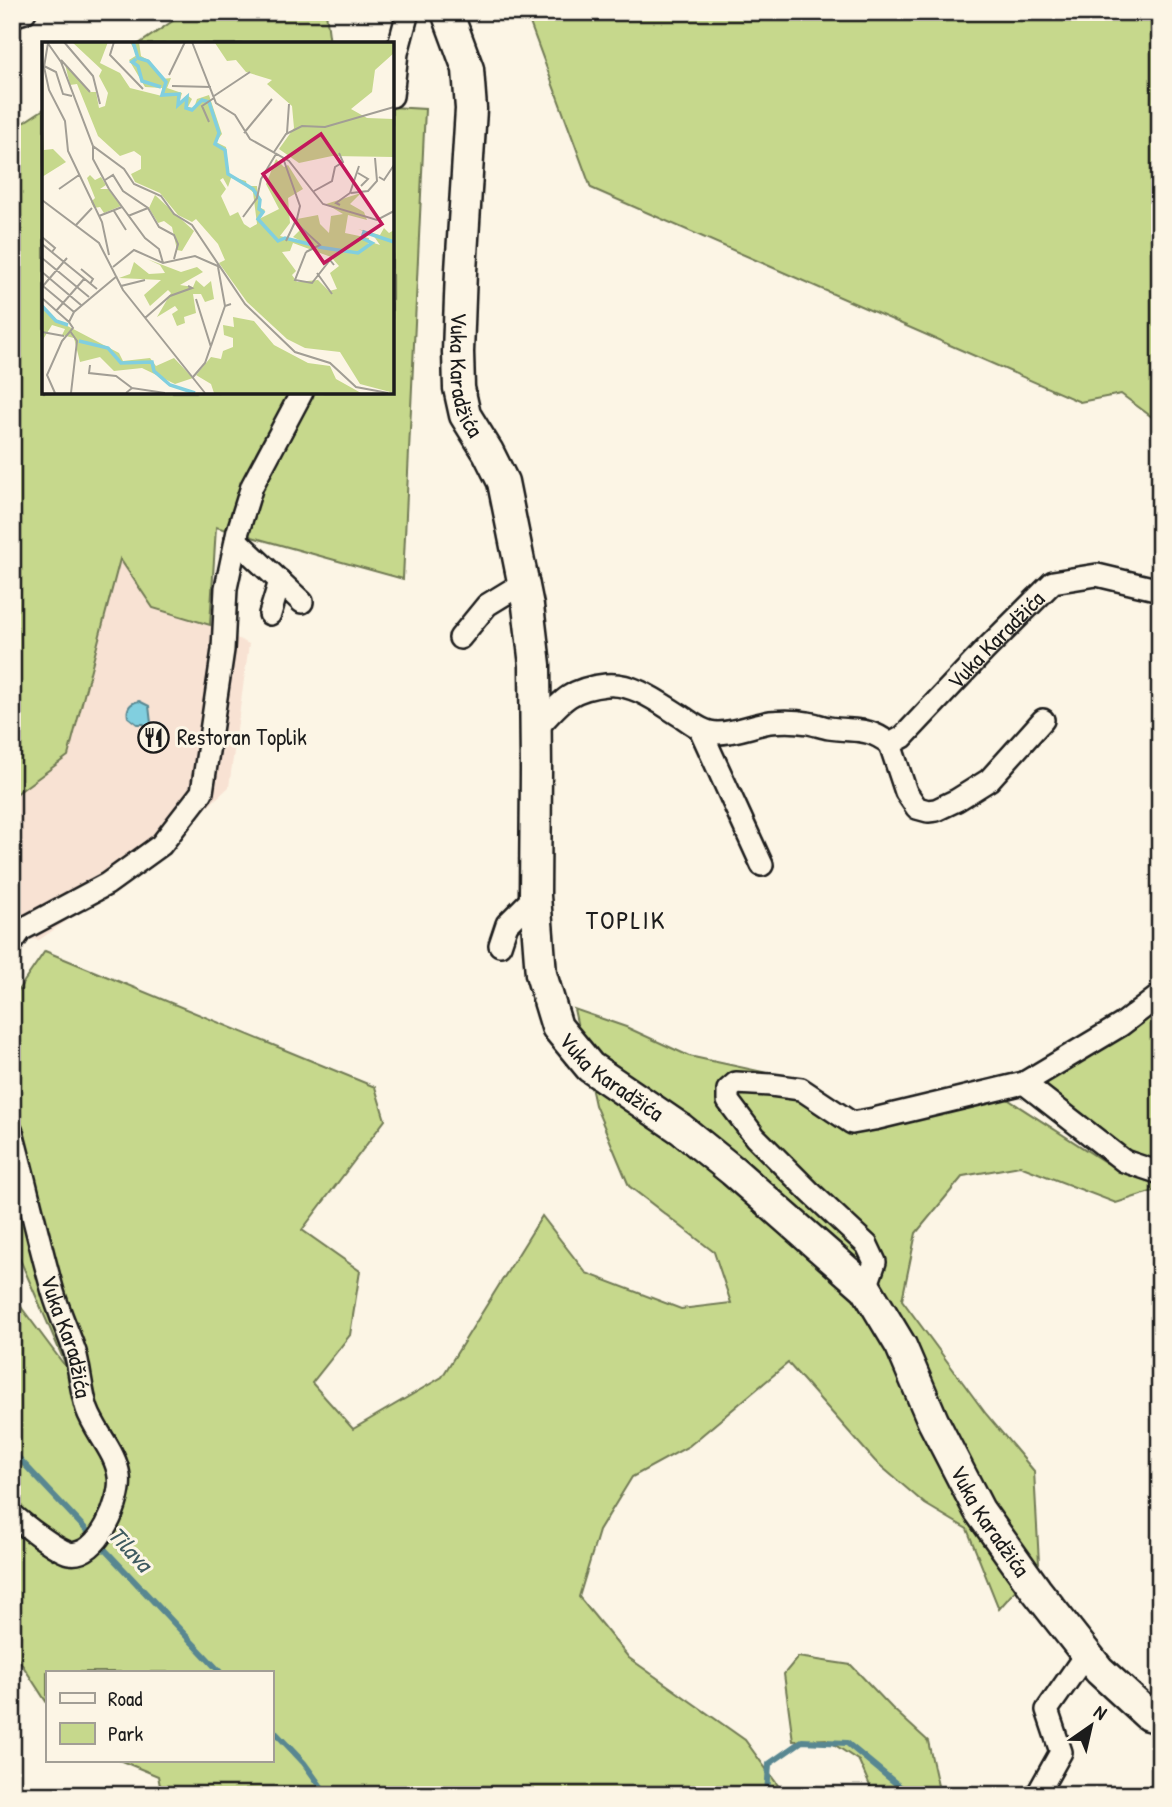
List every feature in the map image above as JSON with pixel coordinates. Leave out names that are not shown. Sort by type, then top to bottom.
[{"type":"street","points":[[12,16],[25,12]]},
{"type":"street","points":[[394,79],[397,53],[408,12]]},
{"type":"street","name":"Vuka Karadžića","points":[[447,12],[468,69],[471,109],[461,271],[459,388],[465,415],[503,482],[528,606],[535,665],[536,896],[541,974],[557,1027],[590,1067],[681,1129],[866,1288],[901,1346],[933,1421],[979,1510],[1009,1554],[1099,1670],[1148,1715],[1160,1718]]},
{"type":"street","points":[[12,943],[21,930],[107,884],[161,845],[202,792],[223,650],[226,587],[236,540],[253,486],[301,394]]},
{"type":"street","points":[[236,540],[302,602]]},
{"type":"street","name":"Vuka Karadžića","points":[[890,744],[903,737],[1053,582],[1097,575],[1160,590]]},
{"type":"street","points":[[270,614],[280,581]]},
{"type":"street","points":[[460,638],[487,605],[523,583]]},
{"type":"street","points":[[536,729],[568,695],[589,687],[609,684],[645,694],[700,729],[716,733],[772,722],[807,723],[867,732],[878,735],[890,744],[906,792],[917,808],[928,811],[957,800],[989,780],[1043,720]]},
{"type":"street","points":[[700,729],[762,865]]},
{"type":"street","points":[[500,945],[506,924],[536,896]]},
{"type":"street","points":[[866,1288],[875,1262],[867,1245],[755,1137],[728,1101],[728,1090],[736,1083],[801,1089],[852,1122],[874,1119],[1024,1083],[1121,1025],[1160,995]]},
{"type":"street","points":[[1024,1083],[1124,1161],[1160,1173]]},
{"type":"street","name":"Vuka Karadžića","points":[[12,1132],[54,1293],[75,1353],[87,1409],[114,1460],[119,1476],[118,1498],[113,1514],[97,1539],[80,1552],[69,1553],[47,1541],[12,1514]]},
{"type":"street","points":[[1037,1795],[1060,1752],[1047,1710],[1086,1654]]},
{"type":"shaded area","name":"Restoran Toplik","points":[[120,558],[153,608],[210,625],[249,644],[229,787],[139,870],[39,940],[12,938],[12,797],[68,756]]},
{"type":"green space","points":[[186,12],[326,12],[330,42],[142,42]]},
{"type":"green space","points":[[526,12],[1160,12],[1160,423],[1121,394],[1080,402],[591,188]]},
{"type":"green space","points":[[394,107],[425,109],[403,579],[216,527],[210,625],[153,608],[120,559],[68,756],[12,797],[12,130],[42,110],[42,394],[394,394]]},
{"type":"green space","points":[[45,951],[375,1087],[385,1120],[302,1230],[360,1271],[350,1335],[312,1383],[353,1429],[442,1377],[542,1216],[586,1273],[681,1309],[731,1303],[714,1252],[629,1186],[595,1105],[574,1009],[626,1027],[689,1056],[804,1081],[852,1129],[998,1093],[1105,1162],[1160,1183],[1160,1189],[1116,1203],[1020,1166],[963,1176],[916,1233],[902,1300],[986,1414],[1034,1471],[1039,1563],[999,1609],[967,1529],[925,1504],[875,1461],[788,1363],[689,1446],[632,1477],[599,1531],[579,1597],[629,1658],[745,1740],[785,1795],[162,1795],[158,1776],[124,1762],[273,1762],[273,1671],[46,1671],[46,1701],[12,1649],[12,1295],[68,1370],[12,1241],[12,999]]},
{"type":"green space","points":[[1160,1005],[1160,1155],[1150,1160],[1123,1147],[1038,1086]]},
{"type":"green space","points":[[798,1657],[851,1665],[928,1741],[940,1795],[874,1795],[859,1761],[826,1739],[793,1741],[784,1674]]},
{"type":"water","points":[[139,701],[149,706],[151,723],[160,723],[163,726],[165,732],[162,739],[150,740],[144,724],[137,724],[128,717],[129,706]]},
{"type":"waterway","name":"Tilava","points":[[12,1451],[219,1671]]},
{"type":"waterway","name":"Tilava","points":[[273,1730],[304,1763],[327,1795]]},
{"type":"waterway","name":"Tilava","points":[[767,1795],[769,1764],[802,1741],[847,1743],[910,1795]]},
{"type":"place","name":"Restoran Toplik","points":[[154,737]]},
{"type":"district","name":"TOPLIK","points":[[626,920]]}]
